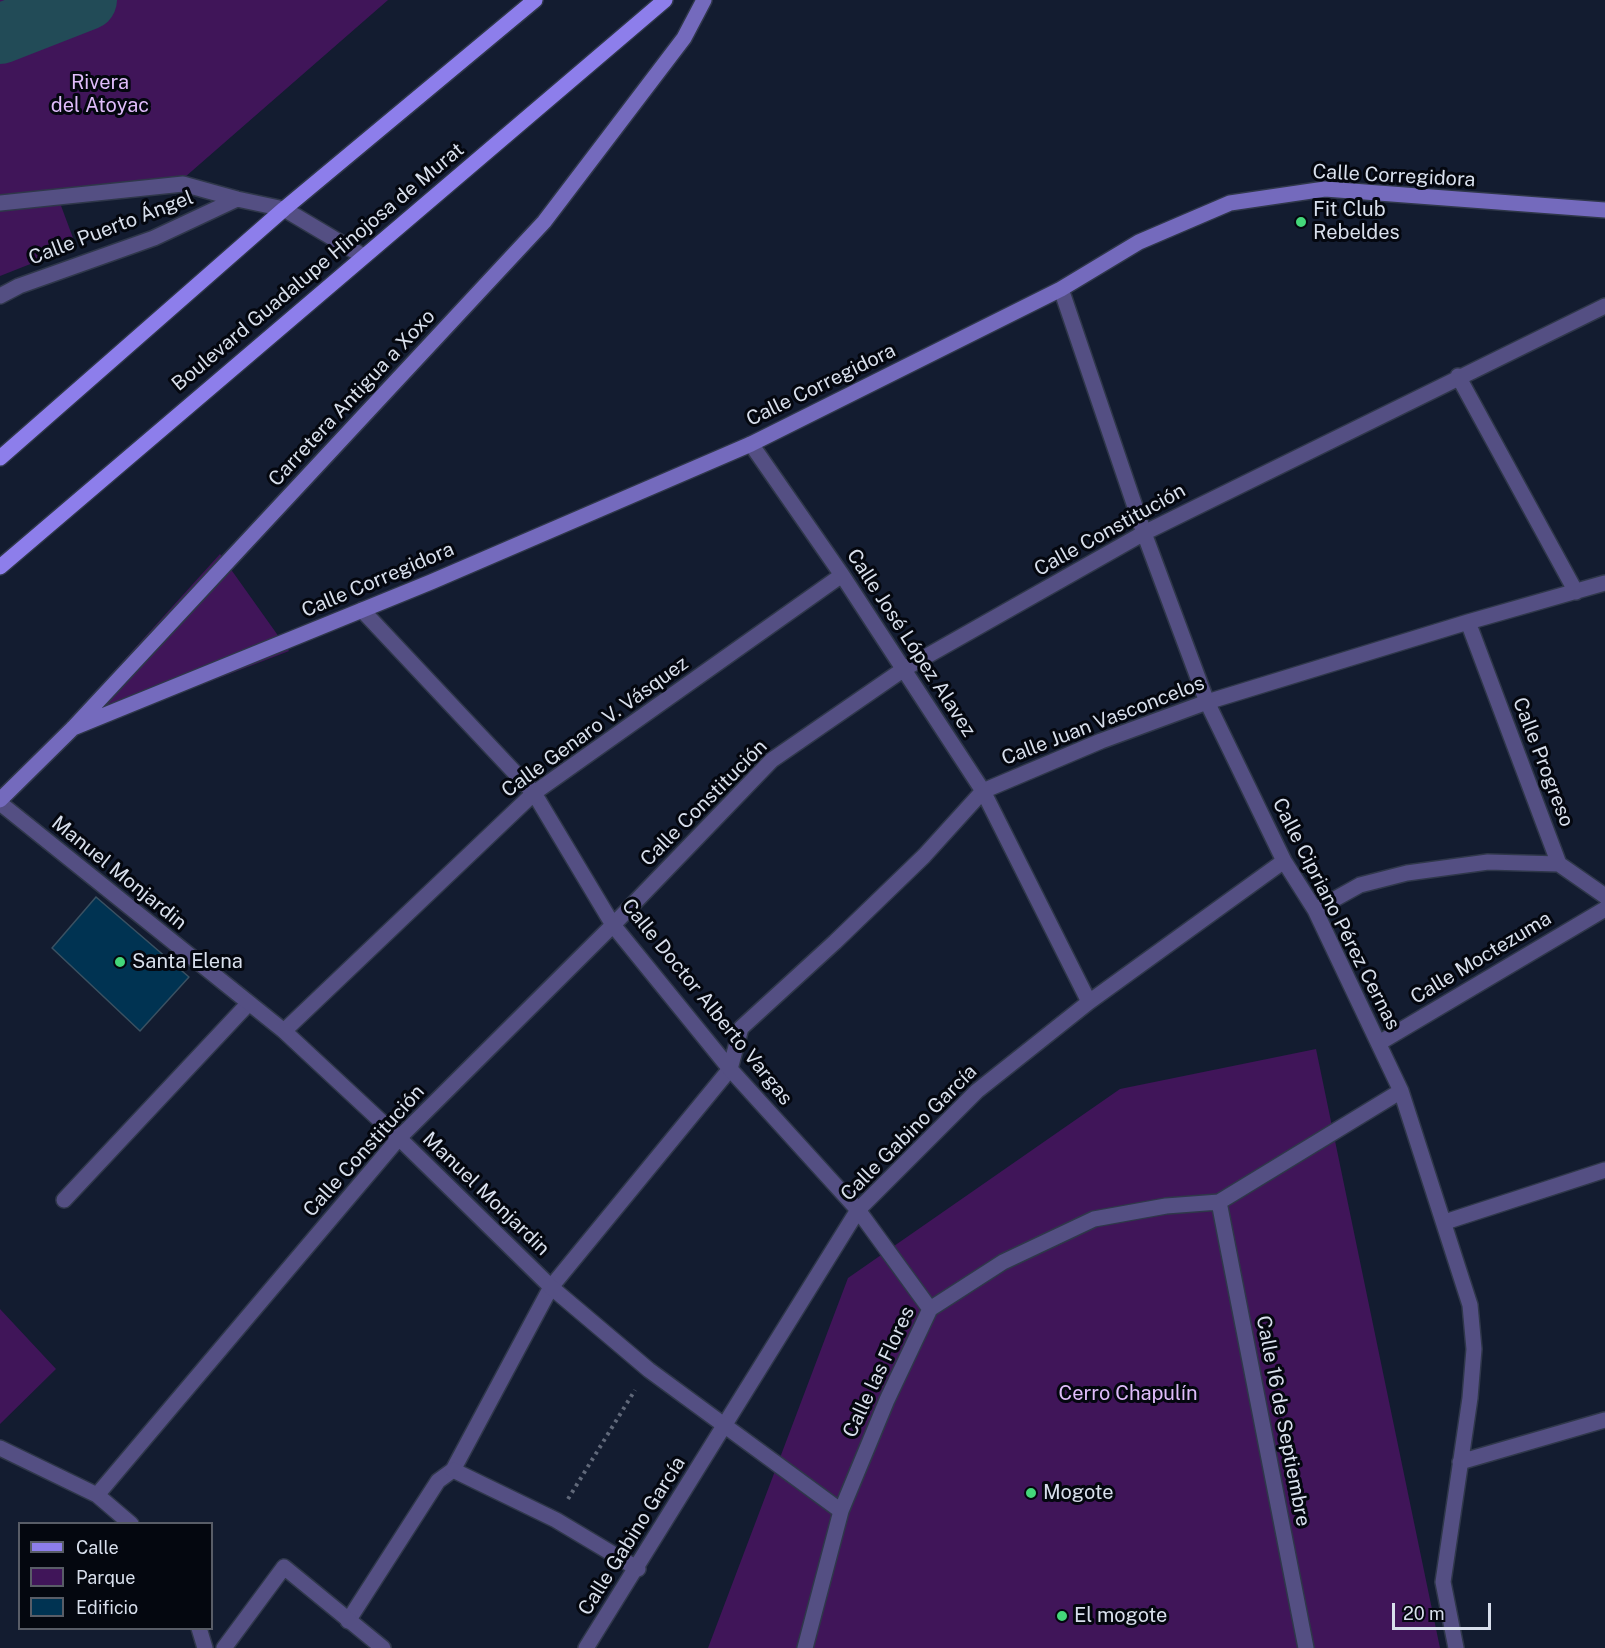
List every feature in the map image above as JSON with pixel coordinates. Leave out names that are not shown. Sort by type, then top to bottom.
[{"type":"main road","points":[[0,458],[284,209],[535,0]]},
{"type":"main road","name":"Boulevard Guadalupe Hinojosa de Murat","points":[[0,567],[665,0]]},
{"type":"street","name":"Carretera Antigua a Xoxo","points":[[0,802],[73,728],[544,222],[684,39],[704,0]]},
{"type":"street","points":[[0,203],[183,184],[237,200],[284,209],[363,256]]},
{"type":"street","name":"Calle Corregidora","points":[[73,728],[362,610],[750,444],[1061,289],[1139,242],[1230,202],[1325,189],[1605,210]]},
{"type":"street","name":"Calle Puerto Ángel","points":[[0,296],[20,286],[154,238],[237,200]]},
{"type":"street","name":"Calle Cipriano Pérez Cernas","points":[[1061,289],[1144,533],[1207,702],[1284,861],[1315,910],[1401,1091],[1470,1305],[1474,1349],[1443,1582],[1456,1648]]},
{"type":"street","name":"Calle Constitución","points":[[97,1495],[399,1138],[613,925],[772,760],[904,669],[1144,533],[1458,376],[1605,306]]},
{"type":"street","points":[[1458,376],[1576,592]]},
{"type":"street","name":"Calle José López Alavez","points":[[750,444],[842,575],[983,791],[1089,1002]]},
{"type":"street","name":"Calle Genaro V. Vásquez","points":[[284,1032],[534,793],[842,575]]},
{"type":"street","name":"Calle Juan Vasconcelos","points":[[730,1069],[741,1028],[867,911],[983,791],[1101,741],[1207,702],[1468,622],[1605,584]]},
{"type":"street","name":"Calle Doctor Alberto Vargas","points":[[362,610],[534,793],[613,925],[730,1069],[858,1209],[930,1309]]},
{"type":"street","name":"Calle Progreso","points":[[1468,622],[1559,864]]},
{"type":"street","name":"Manuel Monjardin","points":[[0,802],[284,1032],[399,1138],[551,1287],[648,1370],[842,1511]]},
{"type":"street","name":"Calle Gabino García","points":[[586,1648],[638,1569],[858,1209],[977,1091],[1089,1002],[1284,861]]},
{"type":"street","points":[[1315,910],[1360,885],[1407,873],[1488,862],[1559,864],[1605,896]]},
{"type":"street","name":"Calle Moctezuma","points":[[1379,1043],[1605,909]]},
{"type":"street","points":[[64,1200],[248,1004]]},
{"type":"street","points":[[348,1621],[438,1481],[453,1470],[551,1287],[730,1069]]},
{"type":"street","points":[[1219,1202],[1401,1091]]},
{"type":"street","points":[[1445,1222],[1605,1170]]},
{"type":"street","name":"Calle las Flores","points":[[805,1648],[842,1511],[887,1400],[930,1309],[1002,1262],[1094,1219],[1166,1206],[1219,1202]]},
{"type":"street","name":"Calle 16 de Septiembre","points":[[1219,1202],[1306,1648]]},
{"type":"street","points":[[1460,1462],[1605,1420]]},
{"type":"street","points":[[0,1448],[97,1495],[129,1522]]},
{"type":"street","points":[[453,1470],[556,1520],[638,1569]]},
{"type":"street","points":[[224,1648],[284,1567],[383,1648]]},
{"type":"street","points":[[199,1630],[205,1648]]},
{"type":"path","points":[[556,1520],[648,1370]]},
{"type":"green space","name":"Rivera del Atoyac","points":[[0,0],[388,0],[177,184],[0,196]]},
{"type":"green space","points":[[60,203],[76,246],[0,276],[0,207]]},
{"type":"green space","points":[[220,554],[289,651],[48,744]]},
{"type":"green space","name":"Cerro Chapulín","points":[[1316,1049],[1440,1648],[708,1648],[848,1278],[1120,1089]]},
{"type":"green space","points":[[0,1309],[56,1369],[0,1424]]},
{"type":"building","name":"Santa Elena","points":[[96,897],[189,977],[140,1031],[52,948]]},
{"type":"waterway","points":[[0,34],[87,0]]},
{"type":"place","name":"Fit Club Rebeldes","points":[[1301,222]]},
{"type":"place","name":"Santa Elena","points":[[120,962]]},
{"type":"place","name":"Mogote","points":[[1031,1493]]},
{"type":"place","name":"El mogote","points":[[1062,1616]]}]
